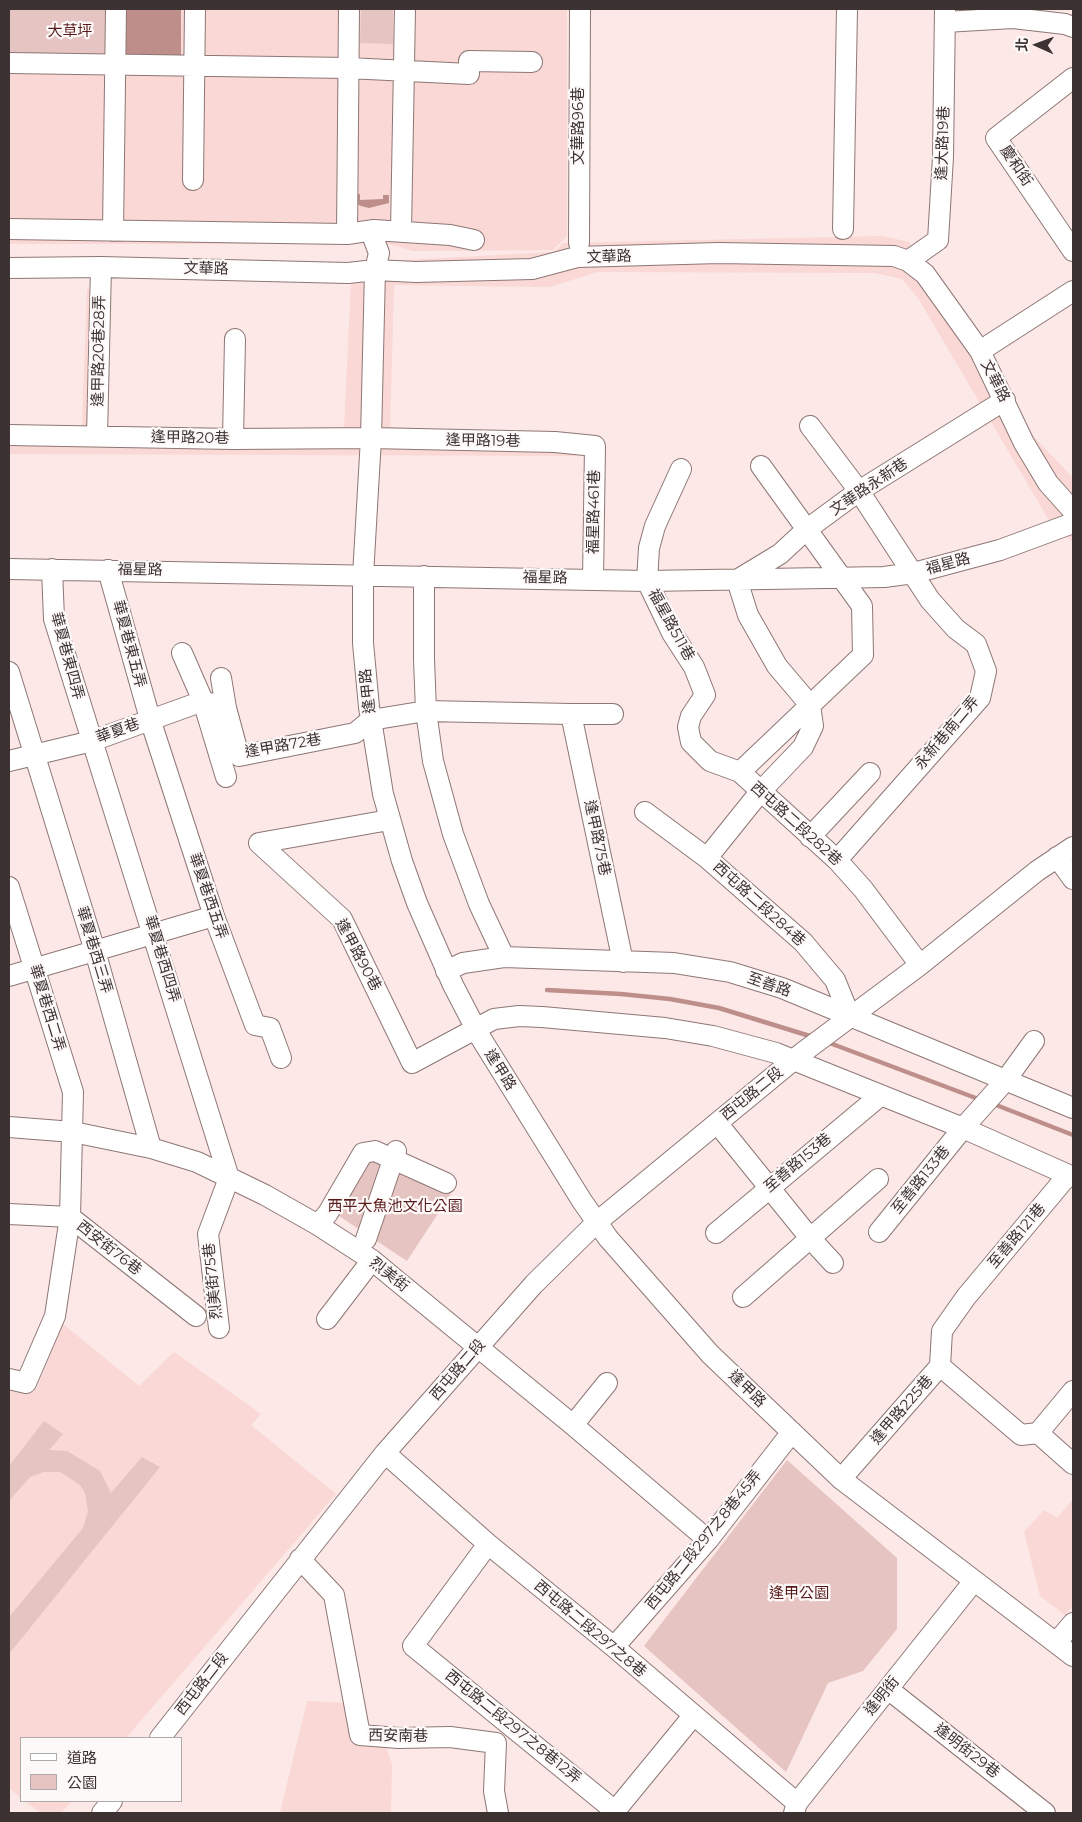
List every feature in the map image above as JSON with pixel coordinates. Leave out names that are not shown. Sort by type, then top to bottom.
[{"type":"street","points":[[113,228],[116,9]]},
{"type":"street","points":[[193,180],[195,9]]},
{"type":"street","points":[[347,234],[349,9]]},
{"type":"street","points":[[401,231],[405,9]]},
{"type":"street","name":"文華路96巷","points":[[579,243],[580,9]]},
{"type":"street","points":[[843,229],[847,9]]},
{"type":"street","points":[[945,15],[1068,20]]},
{"type":"street","name":"逢大路19巷","points":[[908,261],[938,240],[943,157],[945,15]]},
{"type":"street","points":[[9,64],[348,68],[469,74],[469,61],[532,62]]},
{"type":"street","name":"慶和街","points":[[1073,78],[996,138],[1073,250]]},
{"type":"street","points":[[335,136],[336,101],[349,102]]},
{"type":"street","points":[[9,225],[347,234],[374,230],[401,231],[474,240]]},
{"type":"street","points":[[9,229],[113,228]]},
{"type":"street","name":"逢甲路","points":[[374,230],[374,240],[379,252],[375,270],[371,438],[363,576],[364,643],[371,720],[389,820],[416,903],[446,971],[475,1029],[597,1222],[608,1238],[700,1343],[841,1479],[1073,1656]]},
{"type":"street","name":"文華路","points":[[9,268],[101,267],[348,273],[375,270],[416,272],[532,269],[577,257],[719,252],[894,256],[908,261],[929,279],[980,351],[1024,443],[1048,483],[1073,511]]},
{"type":"street","name":"逢甲路20巷28弄","points":[[97,436],[101,267]]},
{"type":"street","points":[[980,351],[1073,292]]},
{"type":"street","points":[[233,439],[235,339]]},
{"type":"street","name":"文華路永新巷","points":[[736,580],[780,554],[806,530],[859,491],[1005,400]]},
{"type":"street","name":"永新巷南二弄","points":[[810,426],[859,491],[930,600],[956,629],[976,644],[986,671],[980,698],[837,860]]},
{"type":"street","name":"逢甲路20巷","points":[[9,435],[233,439],[371,438]]},
{"type":"street","name":"逢甲路19巷","points":[[371,438],[555,442],[595,446]]},
{"type":"street","name":"福星路461巷","points":[[593,579],[595,446]]},
{"type":"street","points":[[740,772],[863,655],[862,606],[761,466]]},
{"type":"street","name":"福星路511巷","points":[[682,469],[655,526],[649,548],[647,580],[672,633],[694,667],[705,695]]},
{"type":"street","name":"福星路","points":[[9,569],[647,580],[842,578],[914,573],[1000,550],[1073,523]]},
{"type":"street","name":"華夏巷東四弄","points":[[52,569],[54,620],[92,741]]},
{"type":"street","name":"華夏巷東五弄","points":[[108,570],[150,719]]},
{"type":"street","points":[[424,576],[423,632],[426,711],[433,761],[453,834],[479,904],[504,957]]},
{"type":"street","points":[[707,858],[760,792],[803,747],[813,726],[810,705],[777,666],[748,615],[736,580]]},
{"type":"street","points":[[182,653],[203,701],[226,777]]},
{"type":"street","name":"華夏巷西三弄","points":[[9,672],[95,951],[151,1148]]},
{"type":"street","points":[[203,701],[226,708],[221,678]]},
{"type":"street","name":"西屯路二段282巷","points":[[705,695],[692,716],[688,727],[691,742],[710,761],[740,772],[837,860],[863,889],[920,964]]},
{"type":"street","name":"華夏巷","points":[[9,761],[92,741],[203,701]]},
{"type":"street","name":"逢甲路72巷","points":[[226,708],[239,756],[355,733],[371,720]]},
{"type":"street","points":[[371,720],[426,711],[613,714]]},
{"type":"street","name":"逢甲路75巷","points":[[571,714],[623,962]]},
{"type":"street","name":"華夏巷西五弄","points":[[150,719],[214,916],[255,1025],[270,1028],[281,1058]]},
{"type":"street","name":"華夏巷西四弄","points":[[92,741],[229,1178]]},
{"type":"street","points":[[810,837],[870,773]]},
{"type":"street","name":"西屯路二段284巷","points":[[645,812],[707,858],[803,942],[834,980],[843,1022]]},
{"type":"street","name":"逢甲路90巷","points":[[389,820],[259,843],[342,919],[412,1063],[475,1029]]},
{"type":"street","points":[[843,1022],[920,964],[1037,871],[1065,852],[1073,879]]},
{"type":"street","name":"華夏巷西二弄","points":[[9,887],[73,1092],[70,1217],[56,1316],[26,1383],[9,1379]]},
{"type":"street","points":[[9,976],[214,916]]},
{"type":"street","name":"至善路","points":[[446,971],[463,963],[504,957],[674,963],[730,972],[782,988],[843,1022],[1073,1108]]},
{"type":"street","points":[[475,1029],[494,1019],[519,1016],[626,1023],[713,1036],[760,1048],[800,1055],[881,1095],[963,1128],[1071,1176]]},
{"type":"street","name":"西屯路二段","points":[[161,1737],[385,1453],[534,1284],[597,1222],[800,1055],[843,1022]]},
{"type":"street","name":"至善路133巷","points":[[879,1232],[963,1128],[1005,1081],[1034,1041]]},
{"type":"street","name":"至善路153巷","points":[[716,1233],[769,1186],[881,1095]]},
{"type":"street","points":[[717,1123],[810,1238],[833,1263]]},
{"type":"street","name":"烈美街","points":[[9,1127],[73,1132],[151,1148],[196,1162],[265,1195],[318,1225],[372,1260],[573,1425],[708,1540]]},
{"type":"street","points":[[318,1225],[328,1213],[363,1153],[375,1151],[394,1154],[446,1183]]},
{"type":"street","points":[[366,1240],[394,1154]]},
{"type":"street","name":"至善路121巷","points":[[940,1366],[942,1331],[966,1297],[1071,1176]]},
{"type":"street","name":"烈美街75巷","points":[[219,1328],[208,1234],[229,1178]]},
{"type":"street","points":[[743,1297],[878,1179]]},
{"type":"street","name":"西安街76巷","points":[[9,1214],[70,1217],[196,1316]]},
{"type":"street","points":[[327,1319],[372,1260]]},
{"type":"street","name":"逢甲路225巷","points":[[841,1479],[940,1366],[1021,1434],[1038,1433]]},
{"type":"street","points":[[573,1425],[607,1383]]},
{"type":"street","points":[[1073,1391],[1038,1433],[1073,1464]]},
{"type":"street","name":"西屯路二段297之8巷45弄","points":[[614,1648],[708,1540],[792,1432]]},
{"type":"street","name":"西屯路二段297之8巷","points":[[385,1453],[488,1544],[693,1716],[795,1808]]},
{"type":"street","name":"西屯路二段297之8巷12弄","points":[[488,1544],[413,1646],[615,1811],[693,1716]]},
{"type":"street","name":"西安南巷","points":[[300,1559],[334,1595],[360,1735],[399,1738],[450,1737],[496,1743]]},
{"type":"street","name":"逢明街","points":[[795,1808],[974,1581]]},
{"type":"street","points":[[1056,1642],[1073,1623]]},
{"type":"street","name":"逢明街29巷","points":[[888,1689],[1045,1813]]},
{"type":"street","points":[[498,1813],[494,1791],[496,1743],[530,1740]]},
{"type":"street","points":[[102,1813],[111,1802]]},
{"type":"shaded area","points":[[9,9],[567,9],[567,236],[553,250],[413,251],[374,240],[299,244],[9,244]]},
{"type":"shaded area","points":[[126,9],[181,9],[181,57],[126,57]]},
{"type":"shaded area","points":[[354,194],[360,194],[360,200],[383,199],[383,195],[389,195],[389,203],[369,208],[361,206],[354,203]]},
{"type":"shaded area","points":[[883,236],[909,242],[974,329],[1018,420],[1073,478],[1073,542],[1050,522],[918,298],[902,279],[875,273],[597,272],[550,287],[394,285],[390,427],[577,438],[577,456],[9,454],[9,430],[82,427],[87,289],[107,285],[107,427],[344,428],[352,263],[554,252],[563,243]]},
{"type":"shaded area","points":[[63,1324],[139,1386],[174,1352],[261,1414],[251,1425],[336,1494],[127,1737],[20,1737],[20,1797],[9,1788],[9,1383],[37,1388]]},
{"type":"shaded area","points":[[1073,1499],[1073,1606],[1065,1615],[1040,1596],[1024,1532],[1044,1510],[1057,1518]]},
{"type":"shaded area","points":[[307,1701],[345,1703],[385,1744],[392,1764],[391,1813],[280,1813]]},
{"type":"shaded area","points":[[26,1802],[71,1802],[61,1813],[41,1813]]},
{"type":"green space","name":"大草坪","points":[[9,9],[105,9],[105,58],[9,55]]},
{"type":"green space","points":[[361,9],[393,9],[393,44],[360,43]]},
{"type":"green space","name":"西平大魚池文化公園","points":[[375,1154],[452,1192],[407,1261],[336,1214],[368,1155]]},
{"type":"green space","points":[[44,1421],[63,1434],[49,1450],[67,1451],[100,1471],[111,1493],[142,1457],[160,1467],[9,1654],[9,1617],[83,1528],[88,1511],[85,1493],[80,1485],[60,1472],[44,1472],[30,1477],[9,1501],[9,1466]]},
{"type":"green space","name":"逢甲公園","points":[[787,1460],[897,1558],[897,1629],[863,1671],[828,1683],[786,1772],[644,1646]]},
{"type":"waterway","points":[[547,990],[670,999],[719,1008],[813,1037]]},
{"type":"waterway","points":[[827,1042],[981,1100]]},
{"type":"waterway","points":[[991,1103],[1073,1135]]}]
